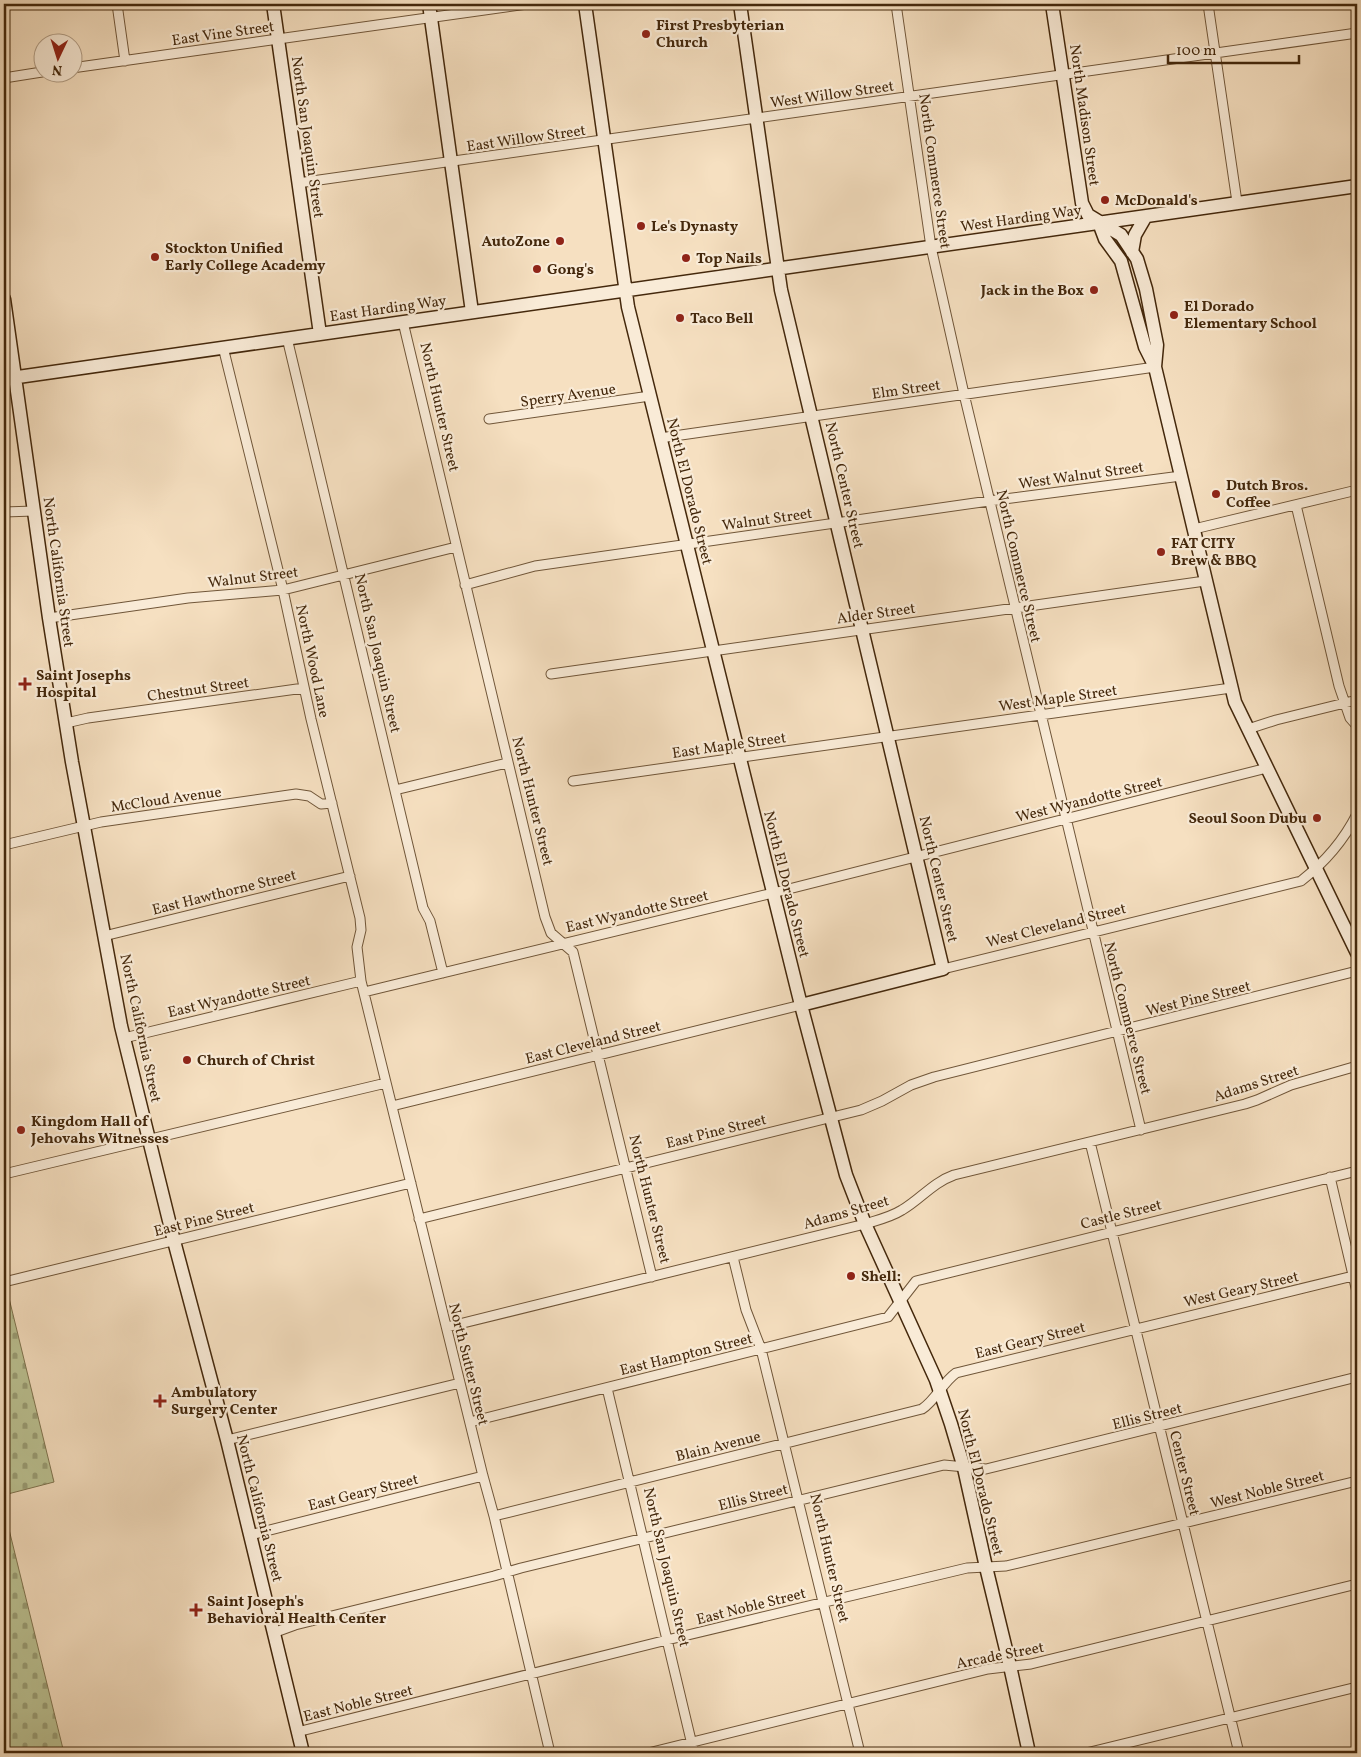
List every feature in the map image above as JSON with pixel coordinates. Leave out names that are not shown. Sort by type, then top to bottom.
[{"type":"street","points":[[117,4],[125,61]]},
{"type":"street","name":"North San Joaquin Street","points":[[272,4],[320,334]]},
{"type":"street","points":[[429,4],[472,312]]},
{"type":"street","name":"East Vine Street","points":[[82,67],[527,4]]},
{"type":"street","name":"North El Dorado Street","points":[[585,4],[628,307],[714,651],[738,758],[846,1175],[939,1390],[964,1468],[1029,1753]]},
{"type":"street","name":"North Center Street","points":[[740,4],[781,290],[943,969]]},
{"type":"street","name":"North Commerce Street","points":[[896,4],[931,247],[989,501],[1141,1130]]},
{"type":"street","name":"North Madison Street","points":[[1052,4],[1082,203],[1088,215],[1099,223]]},
{"type":"street","points":[[1208,4],[1237,202]]},
{"type":"street","name":"West Willow Street","points":[[757,119],[1357,33]]},
{"type":"street","points":[[4,78],[32,74]]},
{"type":"street","name":"East Willow Street","points":[[298,184],[757,119]]},
{"type":"street","name":"West Harding Way","points":[[778,269],[1357,186]]},
{"type":"street","points":[[1132,252],[1135,235],[1146,216]]},
{"type":"street","points":[[1099,223],[1121,235],[1137,259],[1146,289],[1157,345],[1156,367],[1235,702],[1315,870],[1356,946]]},
{"type":"street","points":[[1099,223],[1105,239],[1121,261],[1145,347],[1156,367]]},
{"type":"street","name":"East Harding Way","points":[[10,378],[778,269]]},
{"type":"street","name":"North California Street","points":[[4,299],[10,378],[34,511],[66,723],[83,826],[124,1038],[174,1241],[227,1440],[303,1753]]},
{"type":"street","name":"North Hunter Street","points":[[403,322],[545,917],[550,930],[573,952],[652,1277]]},
{"type":"street","name":"North San Joaquin Street","points":[[287,338],[394,790],[423,908],[430,921],[443,973]]},
{"type":"street","name":"North Wood Lane","points":[[224,347],[360,918],[361,930],[357,948],[361,981]]},
{"type":"street","name":"Elm Street","points":[[660,438],[1156,367]]},
{"type":"street","name":"Sperry Avenue","points":[[489,419],[650,396]]},
{"type":"street","name":"West Walnut Street","points":[[837,522],[1181,476]]},
{"type":"street","points":[[1194,529],[1357,490]]},
{"type":"street","points":[[1296,505],[1345,704],[1350,718],[1357,726]]},
{"type":"street","points":[[4,512],[34,511]]},
{"type":"street","name":"Walnut Street","points":[[465,585],[535,566],[837,522]]},
{"type":"street","name":"Walnut Street","points":[[49,618],[188,598],[283,590],[456,547]]},
{"type":"street","name":"Alder Street","points":[[551,674],[1206,581]]},
{"type":"street","name":"Chestnut Street","points":[[66,723],[88,718],[304,688]]},
{"type":"street","name":"West Maple Street","points":[[889,737],[1231,688]]},
{"type":"street","points":[[1248,729],[1357,700]]},
{"type":"street","name":"East Maple Street","points":[[573,781],[889,737]]},
{"type":"street","points":[[394,790],[507,762]]},
{"type":"street","name":"West Wyandotte Street","points":[[917,856],[1267,768]]},
{"type":"street","name":"McCloud Avenue","points":[[4,844],[83,826],[296,794],[309,796],[321,804],[332,803]]},
{"type":"street","name":"West Cleveland Street","points":[[801,1005],[1301,881],[1315,870],[1336,846],[1357,814]]},
{"type":"street","name":"East Wyandotte Street","points":[[364,992],[773,893],[917,856]]},
{"type":"street","name":"East Hawthorne Street","points":[[104,936],[350,876]]},
{"type":"street","name":"West Pine Street","points":[[957,1071],[1357,971]]},
{"type":"street","name":"East Wyandotte Street","points":[[124,1038],[361,981]]},
{"type":"street","name":"North Sutter Street","points":[[361,981],[494,1516],[550,1753]]},
{"type":"street","name":"East Cleveland Street","points":[[392,1106],[801,1005]]},
{"type":"street","name":"Adams Street","points":[[446,1327],[866,1224],[903,1210],[933,1185],[954,1175],[1251,1102],[1291,1085],[1357,1066]]},
{"type":"street","name":"East Pine Street","points":[[419,1219],[861,1110],[911,1085],[957,1071]]},
{"type":"street","points":[[4,1174],[386,1083]]},
{"type":"street","name":"Center Street","points":[[1090,1142],[1239,1753]]},
{"type":"street","name":"Castle Street","points":[[901,1299],[916,1281],[1357,1171]]},
{"type":"street","points":[[1330,1177],[1357,1292]]},
{"type":"street","name":"East Pine Street","points":[[4,1282],[411,1183]]},
{"type":"street","name":"North Hunter Street","points":[[733,1257],[746,1310],[761,1349],[786,1444],[860,1753]]},
{"type":"street","name":"West Geary Street","points":[[1134,1328],[1353,1276]]},
{"type":"street","name":"East Hampton Street","points":[[470,1422],[888,1317],[901,1299]]},
{"type":"street","name":"East Geary Street","points":[[939,1390],[956,1373],[1134,1328]]},
{"type":"street","name":"Ellis Street","points":[[273,1633],[294,1625],[799,1500],[944,1466],[986,1469],[1357,1377]]},
{"type":"street","points":[[227,1440],[460,1383]]},
{"type":"street","name":"North San Joaquin Street","points":[[607,1388],[694,1753]]},
{"type":"street","name":"Blain Avenue","points":[[494,1516],[922,1410],[929,1405],[939,1390]]},
{"type":"street","name":"East Geary Street","points":[[250,1535],[483,1476]]},
{"type":"street","name":"West Noble Street","points":[[1183,1524],[1357,1481]]},
{"type":"street","name":"East Noble Street","points":[[298,1732],[967,1568],[1006,1566],[1183,1524]]},
{"type":"street","name":"Arcade Street","points":[[648,1753],[988,1670],[1031,1664],[1357,1584]]},
{"type":"street","points":[[1086,1753],[1357,1688]]},
{"type":"green space","points":[[8,1294],[54,1482],[4,1495],[4,1295]]},
{"type":"green space","points":[[4,1509],[64,1753],[4,1753]]},
{"type":"place","name":"First Presbyterian Church","points":[[646,34]]},
{"type":"place","name":"McDonald's","points":[[1105,200]]},
{"type":"place","name":"Le's Dynasty","points":[[641,226]]},
{"type":"place","name":"AutoZone","points":[[560,241]]},
{"type":"place","name":"Stockton Unified Early College Academy","points":[[155,257]]},
{"type":"place","name":"Top Nails","points":[[686,258]]},
{"type":"place","name":"Gong's","points":[[537,269]]},
{"type":"place","name":"Jack in the Box","points":[[1094,290]]},
{"type":"place","name":"El Dorado Elementary School","points":[[1174,315]]},
{"type":"place","name":"Taco Bell","points":[[680,318]]},
{"type":"place","name":"Dutch Bros. Coffee","points":[[1216,494]]},
{"type":"place","name":"FAT CITY Brew & BBQ","points":[[1161,552]]},
{"type":"place","name":"Saint Josephs Hospital","points":[[25,684]]},
{"type":"place","name":"Seoul Soon Dubu","points":[[1317,818]]},
{"type":"place","name":"Church of Christ","points":[[187,1060]]},
{"type":"place","name":"Kingdom Hall of Jehovahs Witnesses","points":[[21,1130]]},
{"type":"place","name":"Shell:","points":[[851,1276]]},
{"type":"place","name":"Ambulatory Surgery Center","points":[[160,1401]]},
{"type":"place","name":"Saint Joseph's Behavioral Health Center","points":[[196,1610]]}]
